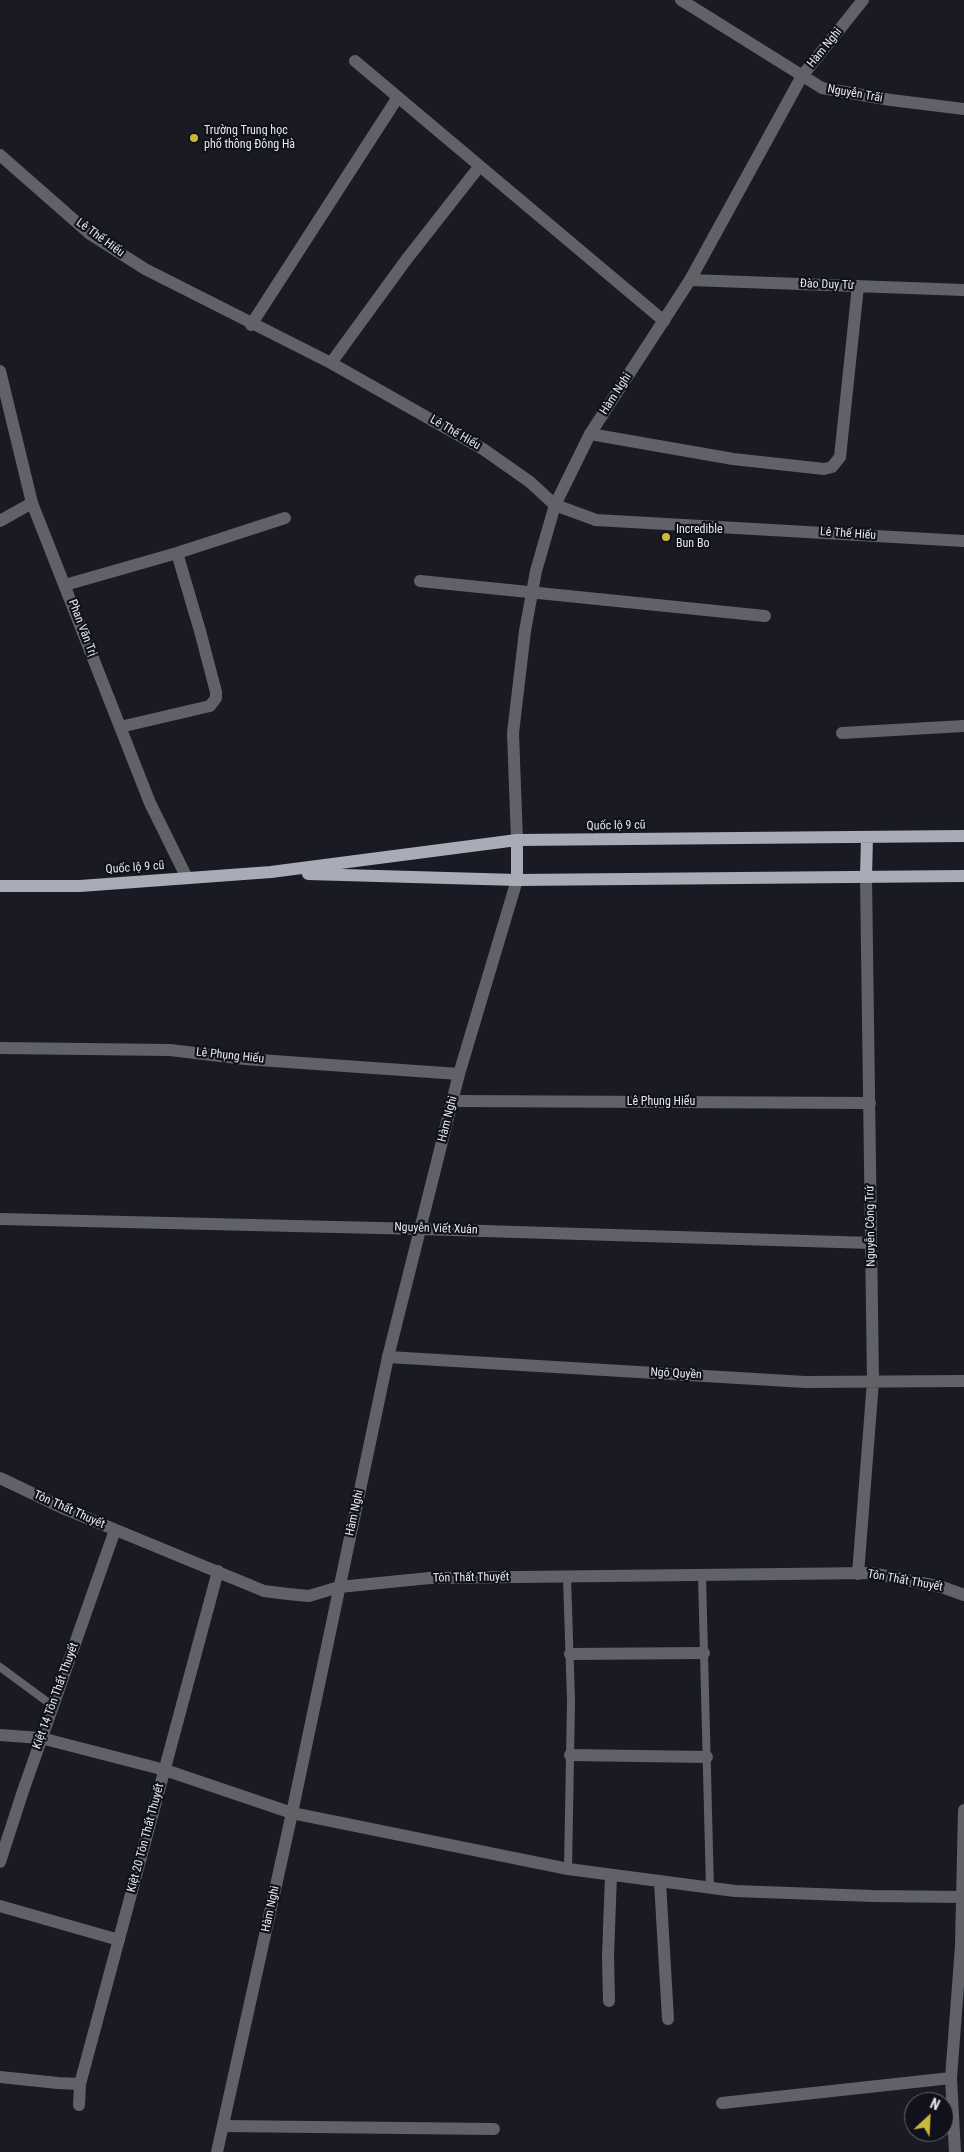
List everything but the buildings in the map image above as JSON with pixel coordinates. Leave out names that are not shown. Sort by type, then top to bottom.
[{"type":"main road","name":"Quốc lộ 9 cũ","points":[[0,886],[80,886],[271,872],[517,840],[964,836]]},
{"type":"main road","points":[[866,877],[867,837]]},
{"type":"main road","points":[[516,880],[517,840]]},
{"type":"main road","name":"Quốc lộ 9 cũ","points":[[271,872],[516,880],[964,876]]},
{"type":"street","name":"Nguyễn Trãi","points":[[681,0],[822,88],[891,100],[964,109]]},
{"type":"street","name":"Hàm Nghi","points":[[517,840],[513,733],[525,631],[532,592],[536,571],[555,505],[590,434],[690,280],[802,76],[863,0]]},
{"type":"street","points":[[355,61],[664,321]]},
{"type":"street","points":[[251,325],[398,97]]},
{"type":"street","name":"Lê Thế Hiếu","points":[[0,155],[90,234],[145,269],[251,325],[331,364],[483,449],[530,482],[555,505],[596,520],[964,541]]},
{"type":"street","points":[[331,364],[406,260],[479,166]]},
{"type":"street","name":"Đào Duy Từ","points":[[690,280],[964,290]]},
{"type":"street","points":[[590,434],[733,459],[824,469],[832,467],[840,457],[858,286]]},
{"type":"street","name":"Phan Văn Trị","points":[[0,374],[32,504],[150,803],[187,878]]},
{"type":"street","points":[[0,521],[32,504]]},
{"type":"street","points":[[64,585],[177,553],[285,518]]},
{"type":"street","points":[[120,726],[210,706],[216,698],[203,640],[177,553]]},
{"type":"street","points":[[420,581],[765,616]]},
{"type":"street","points":[[842,732],[964,726]]},
{"type":"street","name":"Nguyễn Công Trứ","points":[[858,1574],[873,1381],[866,877]]},
{"type":"street","name":"Hàm Nghi","points":[[218,2152],[388,1357],[459,1074],[516,880]]},
{"type":"street","name":"Lê Phụng Hiểu","points":[[0,1048],[170,1050],[245,1059],[459,1074]]},
{"type":"street","name":"Lê Phụng Hiểu","points":[[453,1101],[870,1103]]},
{"type":"street","name":"Nguyễn Viết Xuân","points":[[0,1220],[420,1229],[871,1243]]},
{"type":"street","name":"Ngô Quyền","points":[[388,1357],[805,1382],[964,1381]]},
{"type":"street","name":"Tôn Thất Thuyết","points":[[0,1478],[115,1530],[264,1591],[288,1594],[310,1596],[339,1586],[430,1578],[871,1573],[942,1587],[964,1595]]},
{"type":"street","name":"Kiệt 14 Tôn Thất Thuyết","points":[[0,1862],[41,1738],[115,1530]]},
{"type":"street","name":"Kiệt 20 Tôn Thất Thuyết","points":[[80,2105],[80,2084],[218,1572]]},
{"type":"street","points":[[570,1654],[704,1653]]},
{"type":"street","points":[[0,1735],[41,1738],[165,1770],[292,1813],[568,1869],[710,1889],[872,1896],[963,1897]]},
{"type":"street","points":[[570,1755],[706,1757]]},
{"type":"street","points":[[955,2152],[951,2078],[961,1994],[964,1810]]},
{"type":"street","points":[[610,2001],[608,1956],[611,1875]]},
{"type":"street","points":[[660,1882],[668,2019]]},
{"type":"street","points":[[0,1906],[119,1940]]},
{"type":"street","points":[[0,2077],[80,2084]]},
{"type":"street","points":[[722,2103],[951,2078]]},
{"type":"street","points":[[223,2126],[494,2129]]},
{"type":"lane","points":[[702,1576],[710,1889]]},
{"type":"lane","points":[[567,1577],[570,1654],[568,1869]]},
{"type":"lane","points":[[0,1667],[53,1706]]},
{"type":"place","name":"Trường Trung học phổ thông Đông Hà","points":[[194,138]]},
{"type":"place","name":"Incredible Bun Bo","points":[[666,537]]}]
